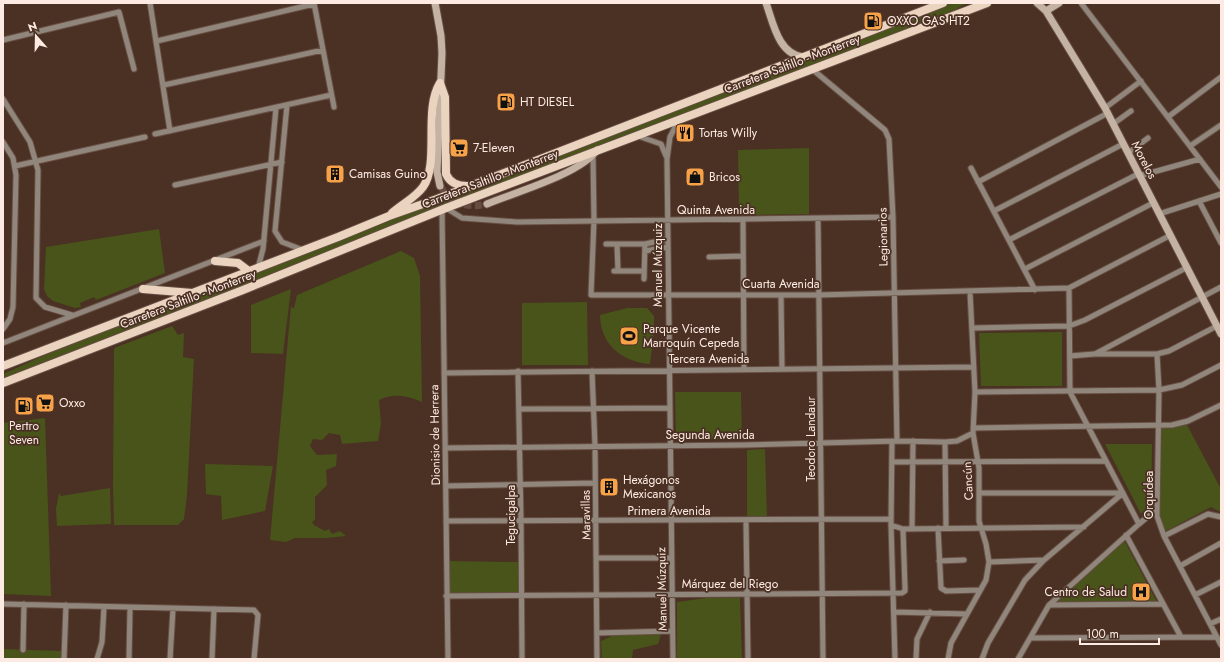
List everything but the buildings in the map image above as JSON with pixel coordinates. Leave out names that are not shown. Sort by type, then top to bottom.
[{"type":"main road","name":"Carretera Saltillo - Monterrey","points":[[3,366],[195,293],[388,216],[470,186],[943,3]]},
{"type":"main road","points":[[959,13],[972,3]]},
{"type":"main road","name":"Carretera Saltillo - Monterrey","points":[[3,383],[244,290],[444,209],[595,153],[987,3]]},
{"type":"main road","points":[[440,83],[445,97],[446,174],[455,184],[470,186]]},
{"type":"main road","points":[[388,216],[416,195],[426,182],[429,170],[433,101],[440,83]]},
{"type":"main road","points":[[214,261],[238,263],[253,270]]},
{"type":"main road","points":[[143,289],[195,293]]},
{"type":"main road","points":[[3,371],[34,359],[57,346]]},
{"type":"street","points":[[150,3],[170,131]]},
{"type":"street","points":[[157,41],[314,3],[334,107]]},
{"type":"street","points":[[435,3],[441,36],[437,172],[440,186]]},
{"type":"street","points":[[766,3],[784,47],[792,53],[803,57]]},
{"type":"street","name":"Morelos","points":[[1037,3],[1046,11],[1107,111],[1138,175],[1221,334]]},
{"type":"street","points":[[1046,11],[1059,3]]},
{"type":"street","points":[[1081,3],[1221,187]]},
{"type":"street","points":[[3,40],[119,12],[134,69]]},
{"type":"street","points":[[164,85],[323,50]]},
{"type":"street","name":"Legionarios","points":[[812,69],[885,130],[888,134],[890,144],[893,217],[895,368],[895,441],[892,462],[891,519],[895,659]]},
{"type":"street","points":[[1168,117],[1221,77]]},
{"type":"street","points":[[978,182],[1107,111],[1141,81]]},
{"type":"street","points":[[155,134],[287,106],[331,95]]},
{"type":"street","points":[[3,99],[30,142],[37,162],[39,179],[36,298],[45,307],[74,315]]},
{"type":"street","points":[[287,106],[275,231],[282,242],[304,250]]},
{"type":"street","points":[[253,270],[261,260],[264,241],[276,108]]},
{"type":"street","points":[[1114,124],[1131,111]]},
{"type":"street","name":"Manuel Múzquiz","points":[[673,659],[667,159],[670,137],[679,120]]},
{"type":"street","points":[[1190,146],[1221,125]]},
{"type":"street","name":"Manuel Múzquiz","points":[[638,136],[661,144],[667,159]]},
{"type":"street","points":[[15,166],[145,137]]},
{"type":"street","points":[[1128,153],[1148,138]]},
{"type":"street","points":[[3,142],[15,166],[13,306],[10,319],[3,329]]},
{"type":"street","points":[[994,211],[1123,144]]},
{"type":"street","points":[[487,204],[571,171],[581,166],[595,153]]},
{"type":"street","points":[[594,220],[595,153]]},
{"type":"street","points":[[1009,240],[1138,175],[1200,159]]},
{"type":"street","points":[[175,185],[282,162]]},
{"type":"street","points":[[971,168],[1035,290]]},
{"type":"street","points":[[1159,214],[1221,194]]},
{"type":"street","points":[[1199,201],[1221,242]]},
{"type":"street","points":[[1025,269],[1153,203]]},
{"type":"street","name":"Quinta Avenida","points":[[444,209],[462,218],[470,220],[517,222],[893,217]]},
{"type":"street","name":"Dionisio de Herrera","points":[[444,209],[444,373],[448,659]]},
{"type":"street","name":"Teodoro Landaur","points":[[818,219],[823,659]]},
{"type":"street","name":"Cuarta Avenida","points":[[594,220],[591,295],[818,295],[893,292],[970,292],[1069,288]]},
{"type":"street","points":[[743,220],[744,369]]},
{"type":"street","points":[[1139,524],[1070,392],[1069,288],[1170,236]]},
{"type":"street","points":[[606,244],[645,244],[668,239]]},
{"type":"street","points":[[3,343],[264,241]]},
{"type":"street","points":[[617,244],[616,271],[643,271]]},
{"type":"street","points":[[644,279],[643,271],[645,244]]},
{"type":"street","points":[[645,251],[668,247]]},
{"type":"street","points":[[709,256],[743,256]]},
{"type":"street","points":[[973,328],[1069,326],[1084,320],[1186,268]]},
{"type":"street","points":[[1094,354],[1221,288]]},
{"type":"street","name":"Cancún","points":[[948,659],[951,643],[986,580],[989,562],[986,544],[979,521],[979,493],[974,431],[975,392],[973,328],[970,292]]},
{"type":"street","points":[[781,295],[782,369]]},
{"type":"street","points":[[1070,356],[1094,354],[1157,354],[1169,351],[1217,326]]},
{"type":"street","name":"Orquídea","points":[[1157,354],[1159,390],[1157,516],[1164,536],[1221,645]]},
{"type":"street","points":[[975,392],[1159,390],[1182,385],[1221,365]]},
{"type":"street","name":"Tercera Avenida","points":[[444,373],[669,369],[974,367]]},
{"type":"street","name":"Tegucigalpa","points":[[518,371],[520,409],[520,596],[522,659]]},
{"type":"street","name":"Maravillas","points":[[592,371],[595,446],[597,659]]},
{"type":"street","points":[[974,431],[1087,426],[1159,426],[1188,421],[1221,405]]},
{"type":"street","points":[[520,409],[670,408]]},
{"type":"street","name":"Segunda Avenida","points":[[446,448],[895,441],[945,442],[957,441],[974,431]]},
{"type":"street","points":[[912,529],[913,441]]},
{"type":"street","points":[[945,442],[946,528]]},
{"type":"street","points":[[892,462],[1106,461]]},
{"type":"street","points":[[446,486],[595,483]]},
{"type":"street","points":[[979,493],[1123,493]]},
{"type":"street","points":[[982,659],[984,651],[1025,580],[1044,560],[1123,493]]},
{"type":"street","points":[[1018,659],[1049,605],[1157,508]]},
{"type":"street","points":[[1164,536],[1208,514],[1221,517]]},
{"type":"street","name":"Primera Avenida","points":[[446,521],[746,521],[891,519]]},
{"type":"street","points":[[746,521],[748,659]]},
{"type":"street","points":[[891,525],[903,530],[938,528],[1084,527]]},
{"type":"street","points":[[938,528],[941,588],[946,591],[980,590]]},
{"type":"street","name":"Márquez del Riego","points":[[446,596],[902,593],[905,591],[903,530]]},
{"type":"street","points":[[1126,535],[1181,638]]},
{"type":"street","points":[[1180,566],[1221,543]]},
{"type":"street","points":[[596,558],[671,558]]},
{"type":"street","points":[[939,561],[964,560]]},
{"type":"street","points":[[989,562],[1044,560]]},
{"type":"street","points":[[1195,595],[1221,582]]},
{"type":"street","points":[[3,604],[256,611],[258,615],[257,640],[254,659]]},
{"type":"street","points":[[23,650],[24,604]]},
{"type":"street","points":[[1049,605],[1162,604]]},
{"type":"street","points":[[64,659],[66,605]]},
{"type":"street","points":[[97,659],[102,642],[104,607]]},
{"type":"street","points":[[129,659],[130,608]]},
{"type":"street","points":[[170,659],[173,609]]},
{"type":"street","points":[[212,659],[214,610]]},
{"type":"street","points":[[894,612],[967,614]]},
{"type":"street","points":[[916,659],[916,639],[930,612]]},
{"type":"street","points":[[1210,624],[1221,619]]},
{"type":"street","points":[[597,633],[672,631]]},
{"type":"street","points":[[1030,638],[1217,637]]},
{"type":"green space","points":[[951,3],[967,3],[953,11],[766,84],[490,187],[3,379],[3,374],[52,352]]},
{"type":"green space","points":[[809,148],[809,214],[739,215],[738,150]]},
{"type":"green space","points":[[159,229],[165,273],[96,300],[94,297],[80,303],[81,307],[75,308],[53,301],[47,296],[44,289],[46,247]]},
{"type":"green space","points":[[401,251],[414,258],[420,276],[422,402],[406,396],[389,396],[379,400],[381,423],[378,441],[342,444],[340,435],[329,433],[322,440],[313,439],[310,446],[317,455],[337,454],[336,466],[326,470],[327,485],[315,497],[315,520],[312,522],[314,525],[325,531],[329,529],[332,534],[340,531],[346,536],[326,538],[295,538],[286,542],[270,540],[291,305],[292,308],[294,308],[297,295]]},
{"type":"green space","points":[[291,289],[283,354],[251,353],[251,305]]},
{"type":"green space","points":[[587,302],[588,365],[522,365],[522,303]]},
{"type":"green space","name":"Parque Vicente Marroquín Cepeda","points":[[627,308],[647,308],[654,316],[654,331],[650,364],[630,360],[614,350],[604,335],[600,315]]},
{"type":"green space","points":[[172,326],[178,335],[184,333],[183,357],[194,359],[187,495],[184,519],[178,525],[114,525],[114,348]]},
{"type":"green space","points":[[1062,332],[1062,386],[981,386],[979,333]]},
{"type":"green space","points":[[675,392],[741,392],[742,439],[676,440]]},
{"type":"green space","points":[[45,418],[51,596],[3,594],[3,423]]},
{"type":"green space","points":[[1187,425],[1221,489],[1221,512],[1211,507],[1164,532],[1159,517],[1162,428]]},
{"type":"green space","points":[[1105,444],[1152,444],[1151,506],[1141,514]]},
{"type":"green space","points":[[765,449],[767,516],[747,517],[747,450]]},
{"type":"green space","points":[[205,464],[273,466],[265,511],[222,520],[221,496],[206,494]]},
{"type":"green space","points":[[110,488],[111,524],[57,526],[56,509],[59,493],[61,496]]},
{"type":"green space","points":[[1124,540],[1157,602],[1057,602]]},
{"type":"green space","points":[[449,561],[518,562],[518,594],[448,594]]},
{"type":"green space","points":[[706,598],[740,598],[742,659],[677,659],[677,602]]},
{"type":"green space","points":[[661,634],[658,644],[633,650],[632,659],[602,659],[601,641],[614,635]]},
{"type":"green space","points":[[3,649],[62,651],[62,659],[3,659]]},
{"type":"tunnel","points":[[440,186],[449,197],[460,203],[473,206],[487,204]]},
{"type":"place","name":"OXXO GAS HT2","points":[[873,21]]},
{"type":"place","name":"HT DIESEL","points":[[506,102]]},
{"type":"place","name":"Tortas Willy","points":[[685,133]]},
{"type":"place","name":"7-Eleven","points":[[459,148]]},
{"type":"place","name":"Camisas Guino","points":[[335,174]]},
{"type":"place","name":"Bricos","points":[[695,177]]},
{"type":"place","name":"Parque Vicente Marroquín Cepeda","points":[[629,336]]},
{"type":"place","name":"Oxxo","points":[[45,403]]},
{"type":"place","name":"Pertro Seven","points":[[24,406]]},
{"type":"place","name":"Hexágonos Mexicanos","points":[[609,487]]},
{"type":"place","name":"Centro de Salud","points":[[1141,592]]}]
